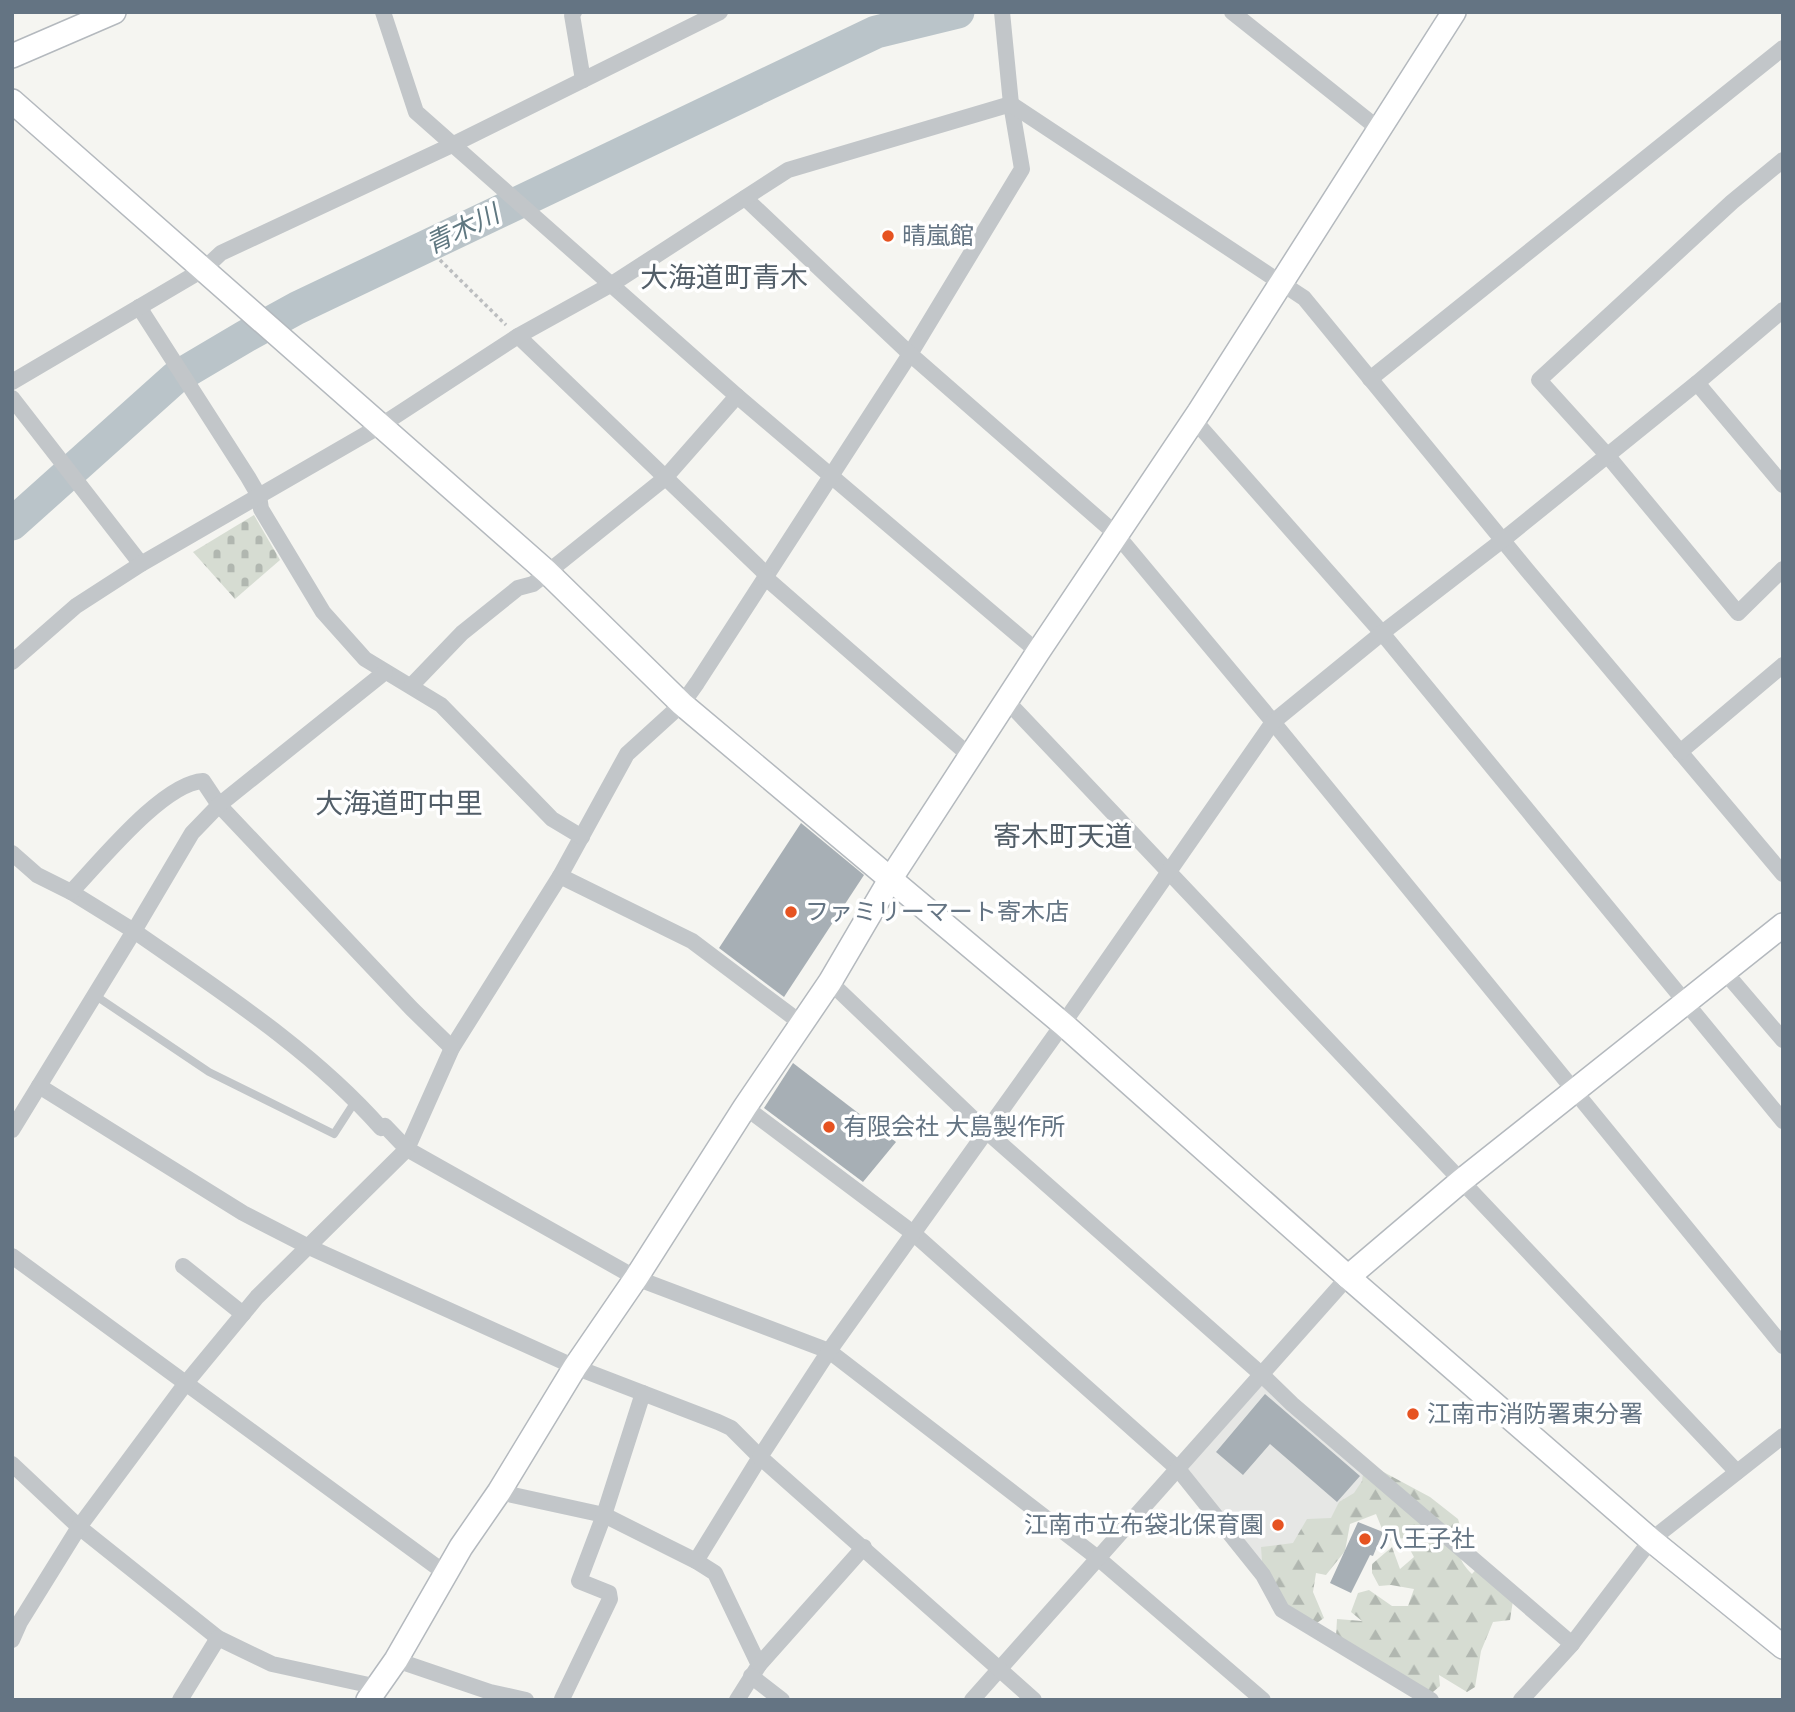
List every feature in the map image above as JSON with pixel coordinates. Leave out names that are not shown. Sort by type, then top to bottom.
[{"type":"street","points":[[12,56],[114,12]]},
{"type":"street","points":[[383,12],[416,111],[737,396],[1038,652]]},
{"type":"street","points":[[574,12],[572,15],[583,80]]},
{"type":"street","points":[[12,1640],[20,1622],[79,1527],[186,1383],[257,1297],[407,1149],[452,1048],[560,876],[627,754],[682,704],[910,354],[1022,169],[1011,104],[1002,12]]},
{"type":"street","points":[[1232,12],[1380,130]]},
{"type":"street","points":[[12,1464],[79,1527],[218,1638],[272,1664],[373,1693],[396,1660],[445,1573],[499,1492],[575,1367],[830,982],[891,878],[1006,700],[1194,420],[1454,12]]},
{"type":"street","points":[[12,382],[204,269],[221,253],[452,145],[718,13]]},
{"type":"street","points":[[1370,379],[1783,48]]},
{"type":"street","points":[[12,101],[547,572],[682,704],[1063,1024],[1348,1277],[1651,1540],[1783,1647]]},
{"type":"street","points":[[12,663],[76,606],[141,564],[380,426],[518,336],[612,284],[788,170],[1011,104],[1304,298],[1783,874]]},
{"type":"street","points":[[1783,160],[1732,202],[1539,380],[1607,455],[1738,613],[1783,569]]},
{"type":"street","points":[[745,198],[910,354],[1117,536],[1273,722],[1783,1346]]},
{"type":"street","points":[[139,307],[259,496],[261,509],[323,612],[365,659],[441,705],[552,818],[582,837]]},
{"type":"street","points":[[696,1561],[829,1351],[1063,1024],[1273,722],[1504,539],[1783,310]]},
{"type":"street","points":[[518,336],[767,577],[970,756]]},
{"type":"street","points":[[1697,383],[1783,485]]},
{"type":"street","points":[[411,686],[461,633],[518,588],[533,584],[664,479],[737,396]]},
{"type":"street","points":[[12,398],[141,564]]},
{"type":"street","points":[[1194,420],[1382,633],[1783,1121]]},
{"type":"street","points":[[12,1130],[96,996],[192,833],[219,805],[385,672]]},
{"type":"street","points":[[1681,752],[1780,672]]},
{"type":"street","points":[[1006,700],[1737,1472]]},
{"type":"street","points":[[71,892],[152,808],[194,782],[203,781],[219,805],[452,1048]]},
{"type":"street","points":[[14,857],[37,875],[71,892],[134,931],[261,1020],[356,1100],[381,1128],[385,1126],[407,1149],[636,1278],[829,1351],[1099,1559],[1263,1700]]},
{"type":"street","points":[[560,876],[692,941],[802,1023]]},
{"type":"street","points":[[972,1700],[1348,1277],[1461,1181],[1783,925]]},
{"type":"street","points":[[1724,971],[1783,1040]]},
{"type":"street","points":[[830,982],[985,1130],[1292,1404],[1572,1644]]},
{"type":"street","points":[[39,1086],[243,1213],[309,1247],[575,1367],[731,1428],[760,1457],[1034,1700]]},
{"type":"street","points":[[745,1107],[913,1233],[1178,1469],[1263,1575],[1282,1610],[1432,1700]]},
{"type":"street","points":[[12,1256],[445,1573]]},
{"type":"street","points":[[183,1266],[243,1314]]},
{"type":"street","points":[[562,1700],[610,1600],[609,1593],[579,1581],[604,1515],[643,1393]]},
{"type":"street","points":[[1521,1700],[1572,1644],[1651,1540],[1783,1436]]},
{"type":"street","points":[[499,1492],[604,1515],[715,1573],[755,1671],[782,1700]]},
{"type":"street","points":[[737,1700],[755,1671],[864,1547]]},
{"type":"street","points":[[180,1700],[218,1638]]},
{"type":"street","points":[[396,1660],[491,1692],[526,1700]]},
{"type":"lane","points":[[96,996],[209,1072],[334,1134],[356,1100]]},
{"type":"path","points":[[440,260],[518,336]]},
{"type":"shaded area","name":"江南市立布袋北保育園","points":[[1261,1374],[1376,1476],[1273,1593],[1178,1469]]},
{"type":"green space","points":[[254,515],[280,560],[235,599],[193,552]]},
{"type":"green space","points":[[1364,1466],[1376,1468],[1430,1497],[1458,1519],[1464,1538],[1460,1558],[1465,1566],[1472,1574],[1480,1565],[1514,1594],[1510,1620],[1493,1622],[1481,1651],[1475,1687],[1467,1692],[1439,1675],[1440,1686],[1427,1697],[1336,1636],[1337,1619],[1362,1621],[1351,1612],[1358,1593],[1369,1590],[1392,1606],[1408,1606],[1414,1589],[1379,1586],[1372,1573],[1372,1564],[1392,1547],[1400,1569],[1414,1557],[1408,1546],[1425,1541],[1419,1529],[1407,1533],[1404,1538],[1387,1541],[1376,1514],[1350,1524],[1345,1551],[1326,1575],[1316,1573],[1313,1592],[1324,1618],[1314,1625],[1289,1607],[1263,1575],[1261,1547],[1293,1543],[1307,1519],[1331,1518],[1339,1502],[1354,1493],[1362,1481]]},
{"type":"building","name":"ファミリーマート寄木店","points":[[801,823],[864,875],[784,997],[719,948]]},
{"type":"building","name":"有限会社 大島製作所","points":[[793,1063],[896,1142],[863,1182],[764,1108]]},
{"type":"building","points":[[1265,1394],[1360,1476],[1337,1502],[1270,1444],[1243,1475],[1216,1452]]},
{"type":"building","points":[[1358,1522],[1383,1532],[1373,1556],[1370,1555],[1351,1593],[1330,1583]]},
{"type":"waterway","name":"青木川","points":[[12,524],[175,378],[297,308],[876,32],[958,12]]},
{"type":"place","name":"晴嵐館","points":[[888,236]]},
{"type":"place","name":"ファミリーマート寄木店","points":[[791,912]]},
{"type":"place","name":"有限会社 大島製作所","points":[[829,1127]]},
{"type":"place","name":"江南市消防署東分署","points":[[1413,1414]]},
{"type":"place","name":"江南市立布袋北保育園","points":[[1278,1525]]},
{"type":"place","name":"八王子社","points":[[1365,1539]]},
{"type":"district","name":"大海道町青木","points":[[724,277]]},
{"type":"district","name":"大海道町中里","points":[[399,803]]},
{"type":"district","name":"寄木町天道","points":[[1063,836]]}]
